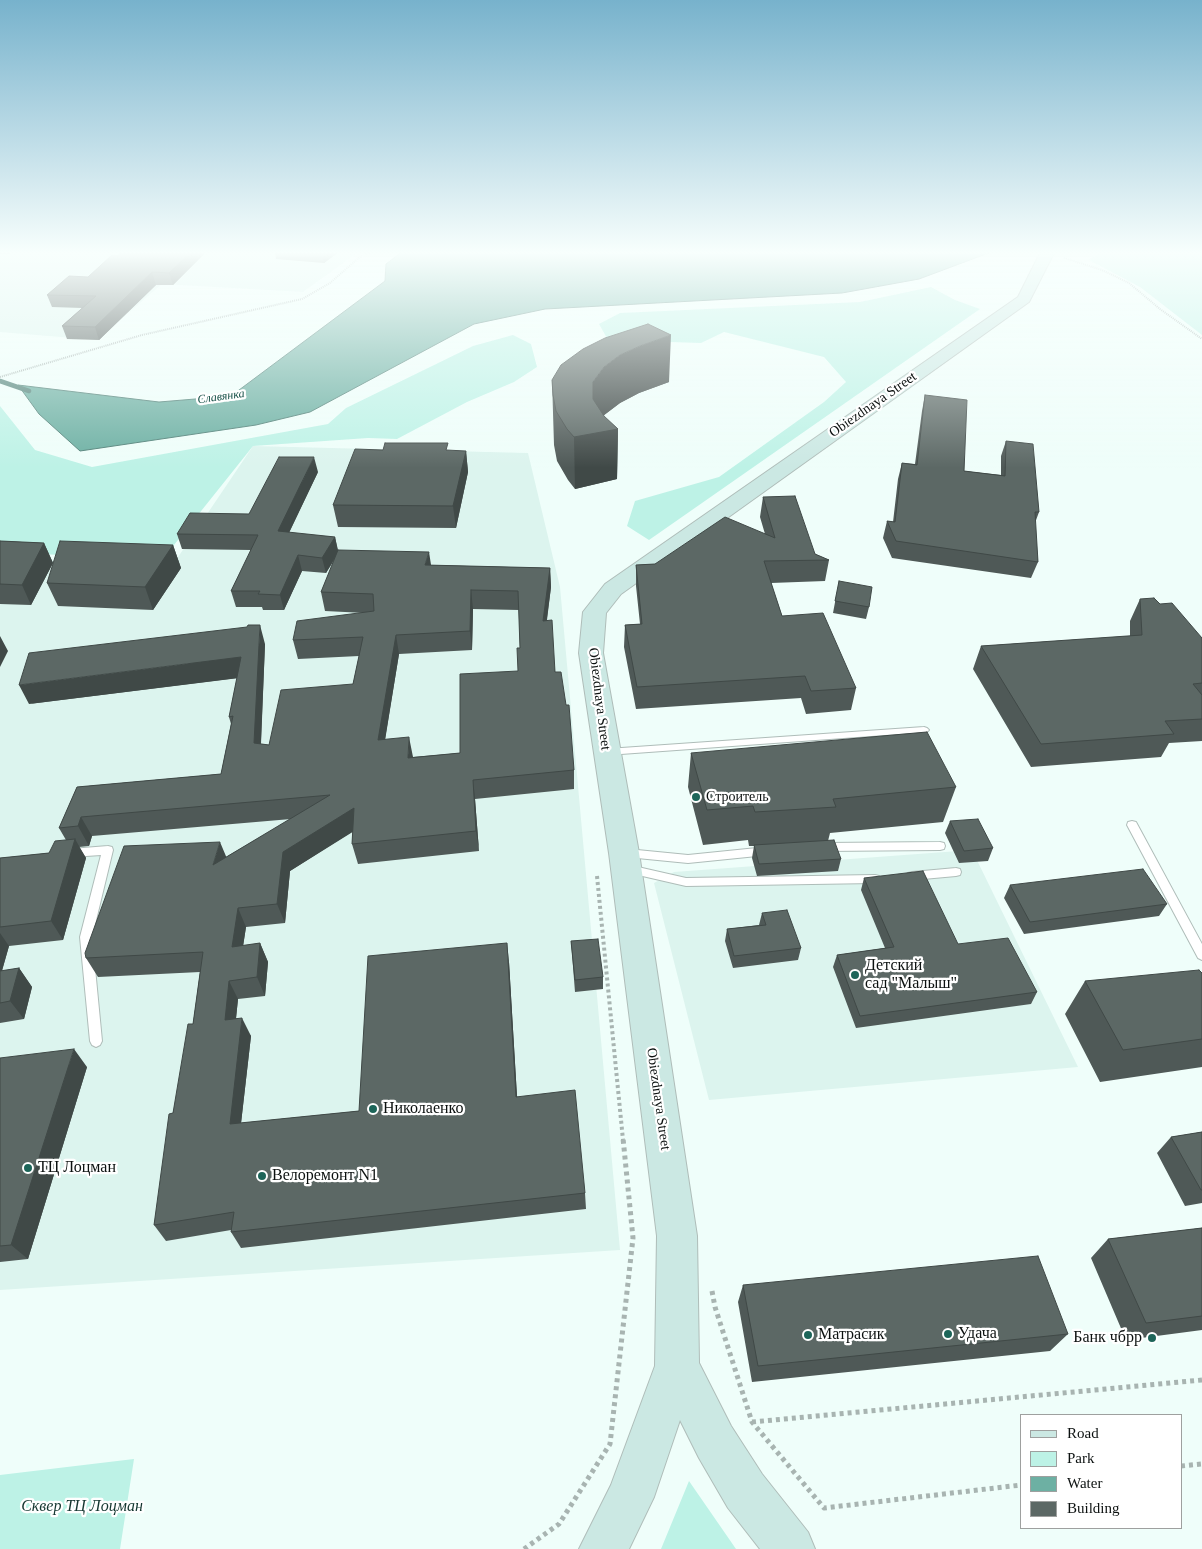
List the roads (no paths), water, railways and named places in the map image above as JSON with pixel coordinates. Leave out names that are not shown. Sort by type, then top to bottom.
[{"type":"main road","name":"Obiezdnaya Street","points":[[603,1549],[630,1497],[677,1366],[677,1236],[615,863],[606,752],[591,653],[595,612],[613,589],[990,323]]},
{"type":"main road","name":"Obiezdnaya Street","points":[[677,1366],[714,1442],[740,1483],[791,1549]]},
{"type":"lane","points":[[606,752],[924,730]]},
{"type":"lane","points":[[1132,825],[1202,955]]},
{"type":"lane","points":[[816,848],[940,846]]},
{"type":"lane","points":[[59,854],[108,850],[86,937],[96,1041]]},
{"type":"lane","points":[[615,863],[688,859],[777,850]]},
{"type":"lane","points":[[615,863],[686,882],[893,878],[956,872]]},
{"type":"water","points":[[328,323],[477,323],[310,412],[256,425],[80,451],[39,414],[18,385],[159,402],[231,396]]},
{"type":"waterway","name":"Славянка","points":[[0,381],[29,391]]},
{"type":"place","name":"Строитель","points":[[696,797]]},
{"type":"place","name":"Детский сад \"Малыш\"","points":[[855,975]]},
{"type":"place","name":"Николаенко","points":[[373,1109]]},
{"type":"place","name":"ТЦ Лоцман","points":[[28,1168]]},
{"type":"place","name":"Велоремонт N1","points":[[262,1176]]},
{"type":"place","name":"Удача","points":[[948,1334]]},
{"type":"place","name":"Матрасик","points":[[808,1335]]},
{"type":"place","name":"Банк чбрр","points":[[1152,1338]]},
{"type":"park label","name":"Сквер ТЦ Лоцман","points":[[82,1507]]}]
